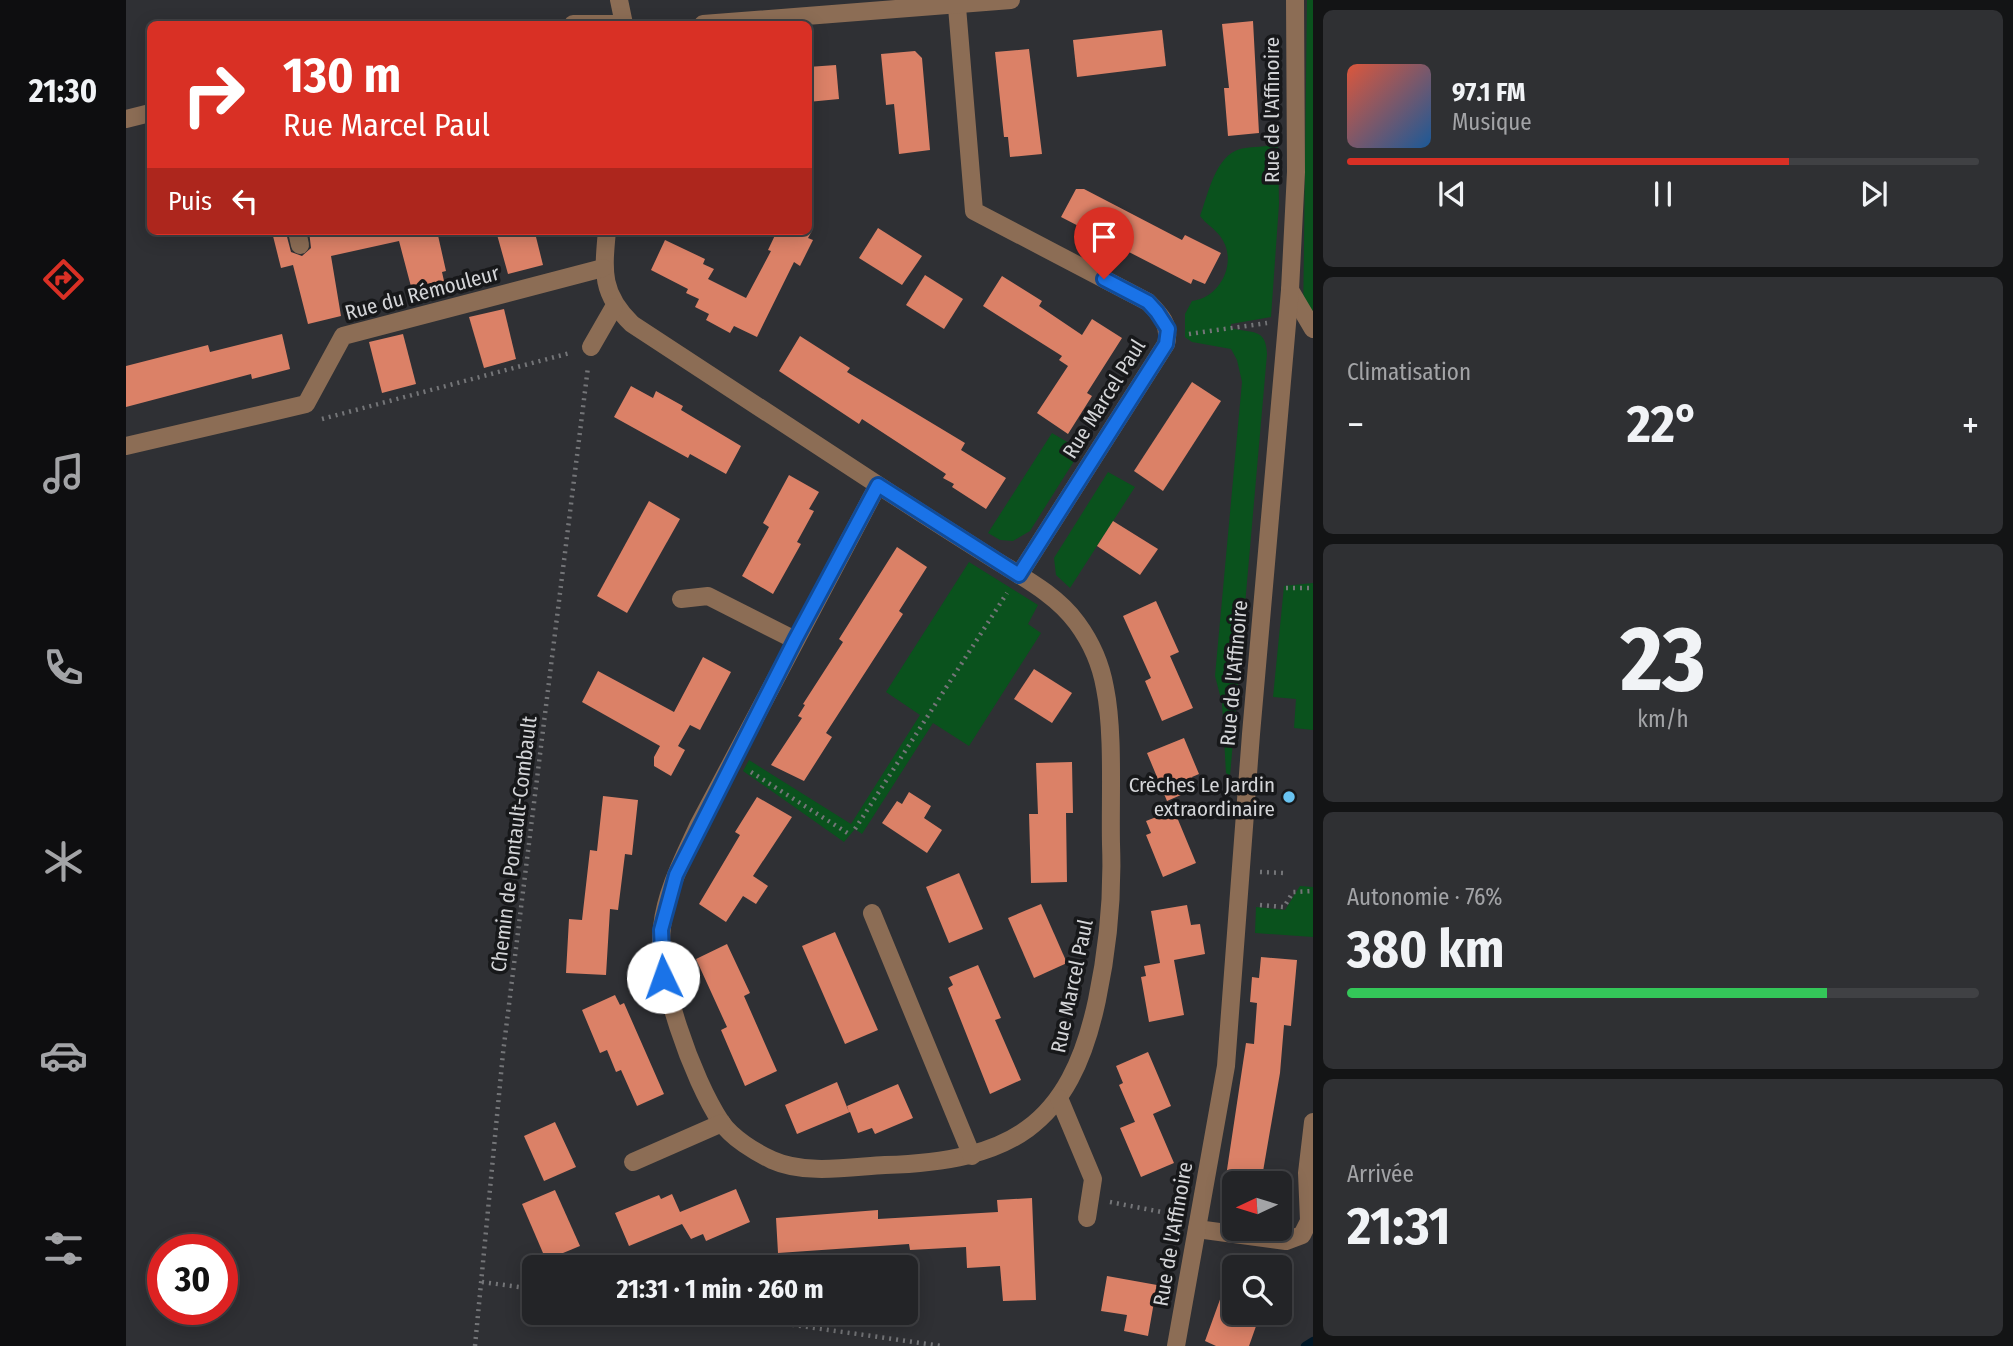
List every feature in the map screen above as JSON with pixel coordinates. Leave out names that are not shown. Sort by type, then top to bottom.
[{"type":"street","points":[[619,0],[623,21]]},
{"type":"street","points":[[726,21],[824,8],[957,7],[1011,0]]},
{"type":"street","name":"Rue de l'Affinoire","points":[[1176,1346],[1226,1066],[1237,903],[1290,290],[1296,172],[1295,0]]},
{"type":"street","name":"Rue Marcel Paul","points":[[957,7],[974,211],[1148,302],[1164,320],[1168,338],[1019,575]]},
{"type":"street","points":[[126,119],[147,114]]},
{"type":"street","points":[[591,347],[614,307],[603,268],[607,235]]},
{"type":"street","name":"Rue du Rémouleur","points":[[126,446],[306,404],[343,336],[603,268]]},
{"type":"street","points":[[1290,290],[1313,329]]},
{"type":"street","name":"Rue Marcel Paul","points":[[614,307],[632,324],[1043,591],[1076,621],[1095,653],[1106,691],[1113,893],[1105,961],[1082,1058],[1059,1098],[1020,1133],[972,1156],[910,1165],[797,1167],[772,1160],[749,1147],[722,1123],[688,1053],[663,977],[661,930],[676,875],[732,760],[878,485]]},
{"type":"street","points":[[681,598],[708,596],[795,640]]},
{"type":"street","points":[[872,913],[972,1156]]},
{"type":"street","points":[[1059,1098],[1093,1179],[1087,1218]]},
{"type":"street","points":[[1198,1224],[1286,1241],[1302,1235],[1309,1221],[1307,1173],[1313,1122]]},
{"type":"street","points":[[633,1162],[722,1123]]},
{"type":"path","points":[[1168,338],[1287,320]]},
{"type":"path","points":[[312,421],[591,347]]},
{"type":"path","name":"Chemin de Pontault-Combault","points":[[475,1346],[503,1053],[591,347]]},
{"type":"path","points":[[855,829],[1019,575]]},
{"type":"path","points":[[732,760],[849,834]]},
{"type":"path","points":[[1237,903],[1284,907],[1293,892],[1313,891]]},
{"type":"path","points":[[1090,1198],[1198,1224]]},
{"type":"path","points":[[482,1282],[522,1287]]},
{"type":"path","points":[[794,1325],[942,1346]]},
{"type":"green space","points":[[1307,0],[1313,0],[1313,318],[1303,325]]},
{"type":"green space","points":[[1274,145],[1278,147],[1279,204],[1271,317],[1231,324],[1231,328],[1261,335],[1267,354],[1230,776],[1226,773],[1222,703],[1215,676],[1242,382],[1237,360],[1231,349],[1192,342],[1185,337],[1185,314],[1192,301],[1211,293],[1219,285],[1227,266],[1228,256],[1218,233],[1200,216],[1218,168],[1224,159],[1240,149]]},
{"type":"green space","points":[[1052,433],[1081,450],[1030,531],[1013,541],[1000,540],[988,533]]},
{"type":"green space","points":[[1108,472],[1135,487],[1070,588],[1056,575],[1054,558]]},
{"type":"green space","points":[[969,562],[1038,605],[1028,624],[1041,633],[969,746],[933,723],[862,834],[855,829],[844,842],[743,771],[749,760],[851,824],[920,715],[886,692]]},
{"type":"green space","points":[[1313,583],[1313,730],[1294,728],[1296,699],[1273,697],[1284,586]]},
{"type":"green space","points":[[1300,886],[1313,887],[1313,937],[1255,933],[1256,907],[1285,910]]},
{"type":"building","points":[[1253,21],[1259,133],[1228,136],[1224,88],[1229,88],[1222,24]]},
{"type":"building","points":[[1162,30],[1166,66],[1077,77],[1073,40]]},
{"type":"building","points":[[1029,49],[1042,154],[1010,157],[1008,137],[1004,137],[995,52]]},
{"type":"building","points":[[915,51],[922,58],[930,150],[899,154],[894,104],[886,105],[881,54]]},
{"type":"building","points":[[836,65],[839,99],[812,102],[812,67]]},
{"type":"building","points":[[1076,189],[1084,189],[1182,240],[1185,235],[1221,253],[1205,284],[1193,279],[1191,284],[1061,217]]},
{"type":"building","points":[[878,228],[922,256],[902,285],[859,258]]},
{"type":"building","points":[[287,235],[291,252],[302,256],[311,248],[309,235],[438,235],[446,271],[442,272],[446,290],[414,298],[399,241],[331,256],[341,316],[308,324],[293,265],[281,268],[273,236]]},
{"type":"building","points":[[497,235],[536,237],[543,265],[508,274]]},
{"type":"building","points":[[775,235],[810,235],[808,238],[813,240],[800,266],[794,262],[757,337],[734,326],[730,333],[706,320],[709,314],[695,307],[699,299],[686,293],[688,289],[651,270],[665,240],[705,259],[703,264],[714,269],[708,279],[746,298],[771,251],[768,250]]},
{"type":"building","points":[[925,275],[963,299],[944,329],[906,305]]},
{"type":"building","points":[[1002,276],[1042,301],[1039,306],[1082,335],[1092,319],[1122,338],[1087,393],[1092,396],[1068,434],[1037,413],[1068,366],[1059,360],[1062,356],[983,306]]},
{"type":"building","points":[[504,309],[516,359],[484,368],[469,317]]},
{"type":"building","points":[[282,334],[290,369],[252,379],[251,374],[126,407],[126,366],[208,345],[210,352]]},
{"type":"building","points":[[403,334],[416,384],[382,393],[369,342]]},
{"type":"building","points":[[800,336],[850,368],[847,372],[965,443],[961,450],[1006,478],[986,509],[952,487],[954,484],[943,478],[946,474],[862,419],[859,424],[779,371]]},
{"type":"building","points":[[1192,382],[1221,401],[1163,491],[1134,471]]},
{"type":"building","points":[[631,386],[653,398],[656,391],[683,406],[681,410],[741,446],[726,474],[690,454],[688,458],[614,417]]},
{"type":"building","points":[[789,475],[819,492],[809,509],[814,511],[797,542],[801,544],[773,594],[742,576],[769,527],[763,523]]},
{"type":"building","points":[[649,501],[680,519],[627,613],[597,596]]},
{"type":"building","points":[[1113,521],[1158,549],[1140,575],[1097,546]]},
{"type":"building","points":[[897,547],[927,567],[899,611],[903,614],[826,733],[832,737],[804,781],[771,765],[802,718],[798,716],[805,705],[803,704],[843,642],[839,639]]},
{"type":"building","points":[[1156,601],[1179,652],[1170,656],[1193,708],[1162,721],[1145,681],[1151,678],[1123,616]]},
{"type":"building","points":[[703,657],[731,672],[700,730],[690,725],[678,746],[685,750],[671,776],[654,766],[654,757],[660,746],[582,702],[598,671],[674,712]]},
{"type":"building","points":[[1034,669],[1072,693],[1052,723],[1014,699]]},
{"type":"building","points":[[1184,738],[1199,774],[1192,777],[1197,788],[1167,801],[1147,753]]},
{"type":"building","points":[[1072,762],[1073,813],[1066,813],[1067,882],[1031,883],[1029,814],[1038,814],[1036,763]]},
{"type":"building","points":[[909,792],[931,806],[924,818],[942,830],[927,853],[882,823],[897,801],[902,804]]},
{"type":"building","points":[[603,796],[638,800],[632,855],[625,854],[618,910],[610,909],[606,975],[566,973],[569,919],[582,920],[590,850],[597,851]]},
{"type":"building","points":[[757,797],[792,817],[753,876],[768,886],[756,904],[743,896],[726,922],[699,904],[740,835],[735,832]]},
{"type":"building","points":[[1174,810],[1196,863],[1163,877],[1146,835],[1151,833],[1146,821]]},
{"type":"building","points":[[959,873],[983,929],[949,943],[926,887]]},
{"type":"building","points":[[1041,904],[1067,963],[1034,978],[1008,918]]},
{"type":"building","points":[[1187,905],[1191,925],[1200,924],[1205,954],[1174,960],[1184,1015],[1149,1022],[1141,977],[1146,976],[1144,966],[1160,963],[1151,911]]},
{"type":"building","points":[[835,932],[878,1030],[845,1044],[802,946]]},
{"type":"building","points":[[727,944],[750,993],[744,996],[777,1071],[745,1086],[721,1030],[727,1027],[696,959]]},
{"type":"building","points":[[1261,957],[1297,960],[1291,1026],[1284,1025],[1280,1073],[1263,1171],[1227,1171],[1246,1043],[1254,1044],[1257,1003],[1250,1002],[1252,977],[1259,978]]},
{"type":"building","points":[[978,965],[1001,1018],[995,1020],[1021,1080],[990,1094],[948,988],[953,985],[949,977]]},
{"type":"building","points":[[615,995],[620,1005],[624,1003],[664,1094],[637,1106],[621,1070],[616,1072],[607,1050],[600,1053],[582,1010]]},
{"type":"building","points":[[1148,1052],[1171,1106],[1153,1114],[1174,1163],[1141,1177],[1120,1128],[1135,1122],[1119,1085],[1123,1083],[1116,1066]]},
{"type":"building","points":[[837,1082],[849,1112],[847,1106],[898,1084],[913,1118],[875,1134],[872,1128],[858,1133],[850,1112],[797,1134],[785,1105]]},
{"type":"building","points":[[555,1122],[576,1167],[544,1181],[524,1136]]},
{"type":"building","points":[[736,1189],[750,1222],[706,1241],[703,1234],[691,1239],[682,1224],[629,1246],[615,1213],[659,1195],[661,1199],[672,1194],[680,1212]]},
{"type":"building","points":[[555,1190],[580,1246],[558,1255],[544,1255],[522,1204]]},
{"type":"building","points":[[1032,1198],[1036,1300],[1003,1301],[1000,1266],[967,1268],[966,1247],[910,1250],[909,1244],[778,1253],[776,1218],[878,1210],[878,1219],[998,1212],[997,1200]]},
{"type":"building","points":[[1107,1276],[1157,1285],[1148,1336],[1124,1331],[1127,1315],[1101,1311]]},
{"type":"building","points":[[1222,1294],[1222,1325],[1256,1325],[1249,1346],[1216,1346],[1205,1341]]},
{"type":"waterway","points":[[1305,1346],[1313,1341]]},
{"type":"place","name":"Crèches Le Jardin extraordinaire","points":[[1289,797]]},
{"type":"route","points":[[663,977],[661,930],[666,902],[676,875],[698,826],[878,485],[1019,575],[1137,390],[1166,344],[1168,329],[1164,320],[1148,302],[1104,279]]}]
